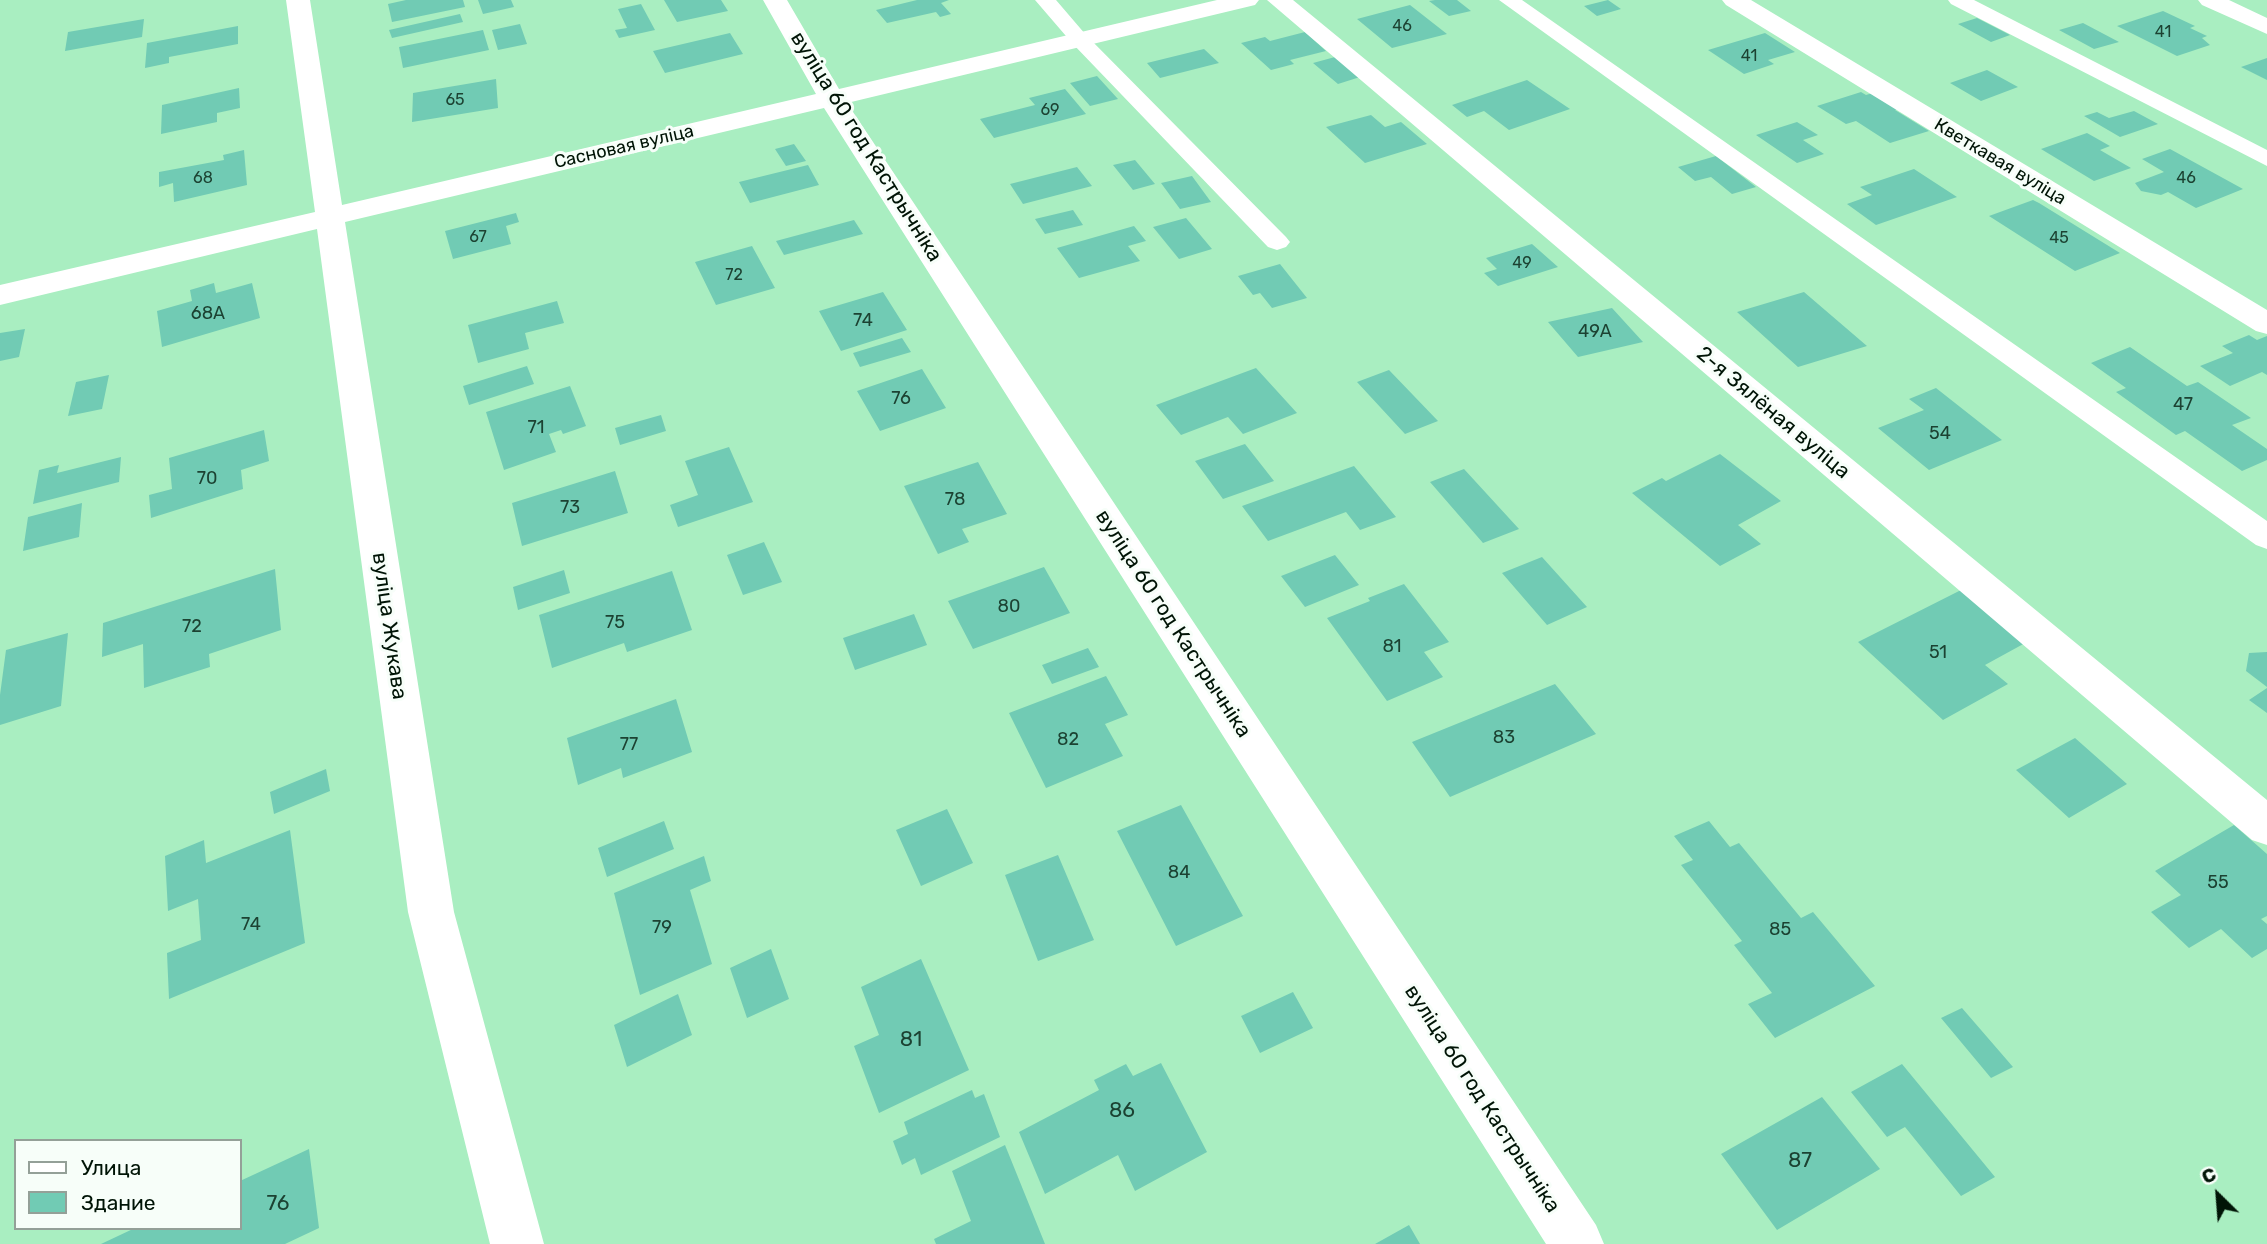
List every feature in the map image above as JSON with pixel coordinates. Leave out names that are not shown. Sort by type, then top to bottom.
[{"type":"street","name":"вуліца Жукава","points":[[298,0],[431,912],[517,1244]]},
{"type":"street","name":"вуліца 60 год Кастрычніка","points":[[775,0],[831,98],[1577,1244]]},
{"type":"street","name":"Сасновая вуліца","points":[[0,295],[1247,0]]},
{"type":"street","name":"2-я Зялёная вуліца","points":[[1279,0],[2267,826]]},
{"type":"street","name":"Кветкавая вуліца","points":[[1734,0],[2267,324]]},
{"type":"street","points":[[2210,0],[2267,27]]},
{"type":"lane","points":[[1045,0],[1079,39],[1277,242]]},
{"type":"lane","points":[[1509,0],[2267,537]]},
{"type":"lane","points":[[1958,0],[2267,159]]},
{"type":"building","points":[[406,0],[463,0],[465,7],[392,22],[388,4]]},
{"type":"building","points":[[478,0],[511,0],[514,7],[483,14]]},
{"type":"building","points":[[664,0],[721,0],[728,11],[677,22]]},
{"type":"building","points":[[917,0],[949,0],[941,3],[951,14],[940,17],[936,12],[887,23],[876,10]]},
{"type":"building","points":[[1457,0],[1471,11],[1449,16],[1429,1]]},
{"type":"building","points":[[1608,0],[1621,9],[1597,16],[1584,6]]},
{"type":"building","points":[[641,4],[655,30],[619,38],[615,30],[627,28],[618,9]]},
{"type":"building","points":[[1410,5],[1447,34],[1392,48],[1357,19]]},
{"type":"building","points":[[2163,11],[2195,26],[2190,28],[2207,36],[2202,38],[2210,45],[2177,56],[2117,26]]},
{"type":"building","points":[[460,14],[463,22],[392,38],[389,30]]},
{"type":"building","points":[[1977,18],[2010,35],[1991,42],[1958,24]]},
{"type":"building","points":[[144,19],[142,37],[65,51],[68,32]]},
{"type":"building","points":[[2083,23],[2119,42],[2094,49],[2059,30]]},
{"type":"building","points":[[520,24],[527,44],[498,50],[492,30]]},
{"type":"building","points":[[238,26],[238,44],[169,57],[169,63],[145,68],[147,43]]},
{"type":"building","points":[[483,30],[489,50],[403,68],[399,47]]},
{"type":"building","points":[[1305,32],[1326,51],[1290,60],[1294,64],[1271,70],[1241,43],[1265,37],[1270,41]]},
{"type":"building","points":[[730,33],[743,54],[665,73],[653,51]]},
{"type":"building","points":[[1765,33],[1795,52],[1768,60],[1774,64],[1744,74],[1708,50]]},
{"type":"building","points":[[1204,49],[1219,63],[1160,78],[1147,63]]},
{"type":"building","points":[[1335,57],[1360,77],[1338,84],[1313,63]]},
{"type":"building","points":[[2267,58],[2267,80],[2241,67]]},
{"type":"building","points":[[1987,70],[2018,87],[1981,101],[1950,83]]},
{"type":"building","points":[[1097,76],[1118,99],[1090,106],[1070,83]]},
{"type":"building","points":[[496,79],[498,108],[412,122],[413,93]]},
{"type":"building","points":[[1527,80],[1570,109],[1509,130],[1484,111],[1467,117],[1452,105]]},
{"type":"building","points":[[239,88],[240,108],[217,113],[217,122],[161,134],[162,105]]},
{"type":"building","points":[[1065,89],[1086,114],[994,138],[980,119],[1035,105],[1029,98]]},
{"type":"building","points":[[1861,92],[1866,95],[1876,92],[1901,108],[1895,110],[1929,131],[1890,143],[1856,121],[1846,124],[1817,106]]},
{"type":"building","points":[[2134,111],[2158,124],[2120,137],[2084,116],[2097,112],[2109,118]]},
{"type":"building","points":[[1371,115],[1385,127],[1401,122],[1427,144],[1365,163],[1326,127]]},
{"type":"building","points":[[1797,122],[1818,135],[1803,140],[1824,154],[1797,163],[1756,135]]},
{"type":"building","points":[[2087,133],[2110,146],[2100,150],[2131,168],[2094,181],[2041,149]]},
{"type":"building","points":[[794,144],[806,161],[786,166],[775,149]]},
{"type":"building","points":[[2170,149],[2243,189],[2196,208],[2168,192],[2161,195],[2141,191],[2135,183],[2164,172],[2142,159]]},
{"type":"building","points":[[244,150],[247,185],[174,202],[173,183],[159,187],[159,172],[224,160],[223,155]]},
{"type":"building","points":[[1716,156],[1756,187],[1732,194],[1711,177],[1695,181],[1678,167]]},
{"type":"building","points":[[1135,160],[1155,184],[1133,190],[1113,165]]},
{"type":"building","points":[[808,165],[819,185],[750,203],[739,182]]},
{"type":"building","points":[[1077,167],[1092,186],[1023,204],[1010,184]]},
{"type":"building","points":[[1914,169],[1957,197],[1876,225],[1847,204],[1872,195],[1860,187]]},
{"type":"building","points":[[1192,176],[1211,202],[1180,209],[1161,183]]},
{"type":"building","points":[[2033,200],[2120,253],[2075,271],[1989,216]]},
{"type":"building","points":[[1073,210],[1083,225],[1045,234],[1035,219]]},
{"type":"building","points":[[516,213],[519,222],[506,226],[511,244],[453,259],[445,231]]},
{"type":"building","points":[[1186,218],[1212,249],[1179,259],[1153,227]]},
{"type":"building","points":[[854,220],[863,234],[784,255],[776,241]]},
{"type":"building","points":[[1134,226],[1146,241],[1128,246],[1140,261],[1079,278],[1057,248]]},
{"type":"building","points":[[1532,244],[1558,267],[1498,286],[1484,273],[1497,269],[1486,258]]},
{"type":"building","points":[[752,246],[775,288],[716,305],[695,262]]},
{"type":"building","points":[[1280,264],[1307,298],[1272,308],[1260,293],[1253,295],[1238,276]]},
{"type":"building","points":[[214,283],[216,293],[252,283],[260,318],[162,347],[157,311],[192,301],[190,290]]},
{"type":"building","points":[[883,292],[907,330],[841,351],[819,311]]},
{"type":"building","points":[[1804,292],[1867,346],[1798,367],[1737,312]]},
{"type":"building","points":[[557,301],[564,323],[525,333],[529,349],[478,363],[468,325]]},
{"type":"building","points":[[1612,308],[1643,342],[1578,357],[1548,322]]},
{"type":"building","points":[[25,329],[19,357],[0,361],[0,333]]},
{"type":"building","points":[[2249,335],[2257,340],[2267,336],[2267,375],[2262,372],[2230,386],[2200,366],[2233,353],[2222,346]]},
{"type":"building","points":[[902,338],[911,352],[860,367],[853,353]]},
{"type":"building","points":[[2130,347],[2187,386],[2198,382],[2251,418],[2232,425],[2267,449],[2267,460],[2242,471],[2185,431],[2176,435],[2116,392],[2126,388],[2091,363]]},
{"type":"building","points":[[527,366],[534,384],[469,405],[463,386]]},
{"type":"building","points":[[1256,368],[1297,413],[1243,434],[1228,417],[1181,435],[1156,405]]},
{"type":"building","points":[[922,369],[946,408],[880,431],[857,391]]},
{"type":"building","points":[[1389,370],[1438,421],[1405,434],[1357,382]]},
{"type":"building","points":[[109,375],[102,409],[68,416],[76,382]]},
{"type":"building","points":[[570,386],[586,426],[563,434],[561,430],[549,434],[556,452],[504,470],[486,412]]},
{"type":"building","points":[[1936,388],[2002,440],[1929,470],[1878,428],[1924,410],[1909,399]]},
{"type":"building","points":[[661,415],[666,431],[620,445],[615,428]]},
{"type":"building","points":[[264,430],[269,461],[241,470],[243,489],[151,518],[149,495],[172,489],[169,458]]},
{"type":"building","points":[[1245,444],[1274,481],[1223,499],[1195,461]]},
{"type":"building","points":[[729,447],[753,502],[678,527],[670,505],[698,495],[685,461]]},
{"type":"building","points":[[1720,454],[1781,501],[1738,525],[1761,544],[1720,566],[1632,493],[1662,478],[1666,481]]},
{"type":"building","points":[[121,457],[119,482],[33,504],[39,470],[59,465],[57,473]]},
{"type":"building","points":[[978,462],[1007,514],[962,529],[969,542],[938,554],[904,486]]},
{"type":"building","points":[[1354,466],[1396,517],[1360,530],[1346,512],[1268,541],[1242,506]]},
{"type":"building","points":[[1464,469],[1519,529],[1483,543],[1430,482]]},
{"type":"building","points":[[615,471],[628,513],[522,546],[512,503]]},
{"type":"building","points":[[82,503],[79,537],[23,551],[28,517]]},
{"type":"building","points":[[764,542],[782,582],[743,595],[727,555]]},
{"type":"building","points":[[1335,555],[1359,585],[1305,607],[1281,576]]},
{"type":"building","points":[[1542,557],[1587,607],[1547,625],[1502,573]]},
{"type":"building","points":[[1044,567],[1070,613],[973,649],[948,601]]},
{"type":"building","points":[[275,569],[281,630],[209,654],[210,667],[144,688],[143,644],[102,657],[103,623]]},
{"type":"building","points":[[564,570],[570,593],[518,610],[513,587]]},
{"type":"building","points":[[672,571],[692,630],[627,652],[624,643],[552,668],[539,615]]},
{"type":"building","points":[[1404,584],[1449,642],[1424,652],[1443,677],[1387,701],[1327,618]]},
{"type":"building","points":[[1963,589],[2027,642],[1985,665],[2008,684],[1943,720],[1858,642]]},
{"type":"building","points":[[914,614],[927,645],[855,670],[843,638]]},
{"type":"building","points":[[68,633],[61,706],[0,725],[0,695],[6,650]]},
{"type":"building","points":[[1088,648],[1099,667],[1052,684],[1042,665]]},
{"type":"building","points":[[2267,652],[2267,687],[2246,671],[2249,653]]},
{"type":"building","points":[[1106,676],[1128,715],[1105,724],[1123,756],[1046,788],[1009,713]]},
{"type":"building","points":[[1555,684],[1596,734],[1450,797],[1412,742]]},
{"type":"building","points":[[2267,688],[2267,713],[2249,700]]},
{"type":"building","points":[[676,699],[692,752],[623,778],[621,768],[578,785],[567,738]]},
{"type":"building","points":[[2075,738],[2127,784],[2069,818],[2016,770]]},
{"type":"building","points":[[326,769],[330,791],[274,814],[270,792]]},
{"type":"building","points":[[1181,805],[1243,916],[1176,946],[1117,831]]},
{"type":"building","points":[[947,809],[973,863],[921,886],[896,830]]},
{"type":"building","points":[[664,821],[674,849],[607,877],[598,848]]},
{"type":"building","points":[[1709,821],[1730,847],[1739,843],[1801,918],[1813,912],[1875,986],[1775,1038],[1748,1004],[1772,993],[1734,945],[1742,941],[1681,865],[1693,860],[1674,836]]},
{"type":"building","points":[[2234,825],[2267,854],[2267,916],[2261,919],[2267,924],[2267,949],[2252,958],[2221,929],[2189,948],[2151,912],[2181,895],[2155,871]]},
{"type":"building","points":[[290,830],[305,943],[169,999],[167,953],[201,940],[198,899],[168,911],[165,856],[204,840],[206,863]]},
{"type":"building","points":[[1058,855],[1094,940],[1038,961],[1005,875]]},
{"type":"building","points":[[704,856],[711,881],[690,890],[712,964],[640,995],[614,893]]},
{"type":"building","points":[[771,949],[789,999],[747,1018],[730,968]]},
{"type":"building","points":[[921,959],[969,1070],[879,1113],[854,1046],[879,1035],[861,987]]},
{"type":"building","points":[[1293,992],[1313,1028],[1260,1053],[1241,1016]]},
{"type":"building","points":[[678,994],[692,1035],[627,1067],[614,1025]]},
{"type":"building","points":[[1962,1008],[2013,1067],[1991,1078],[1941,1018]]},
{"type":"building","points":[[1161,1063],[1207,1152],[1135,1191],[1118,1155],[1045,1194],[1019,1132],[1099,1090],[1094,1080],[1126,1064],[1133,1076]]},
{"type":"building","points":[[1902,1064],[1995,1177],[1961,1196],[1905,1127],[1887,1137],[1851,1092]]},
{"type":"building","points":[[972,1090],[975,1098],[984,1094],[1000,1137],[921,1175],[915,1158],[902,1165],[893,1141],[908,1134],[904,1122]]},
{"type":"building","points":[[1822,1097],[1880,1169],[1777,1230],[1721,1154]]},
{"type":"building","points":[[1005,1145],[1045,1244],[936,1244],[934,1239],[971,1221],[952,1171]]},
{"type":"building","points":[[309,1149],[319,1228],[285,1244],[101,1244],[131,1230],[242,1230],[242,1180]]},
{"type":"building","points":[[1409,1225],[1420,1244],[1375,1244]]}]
